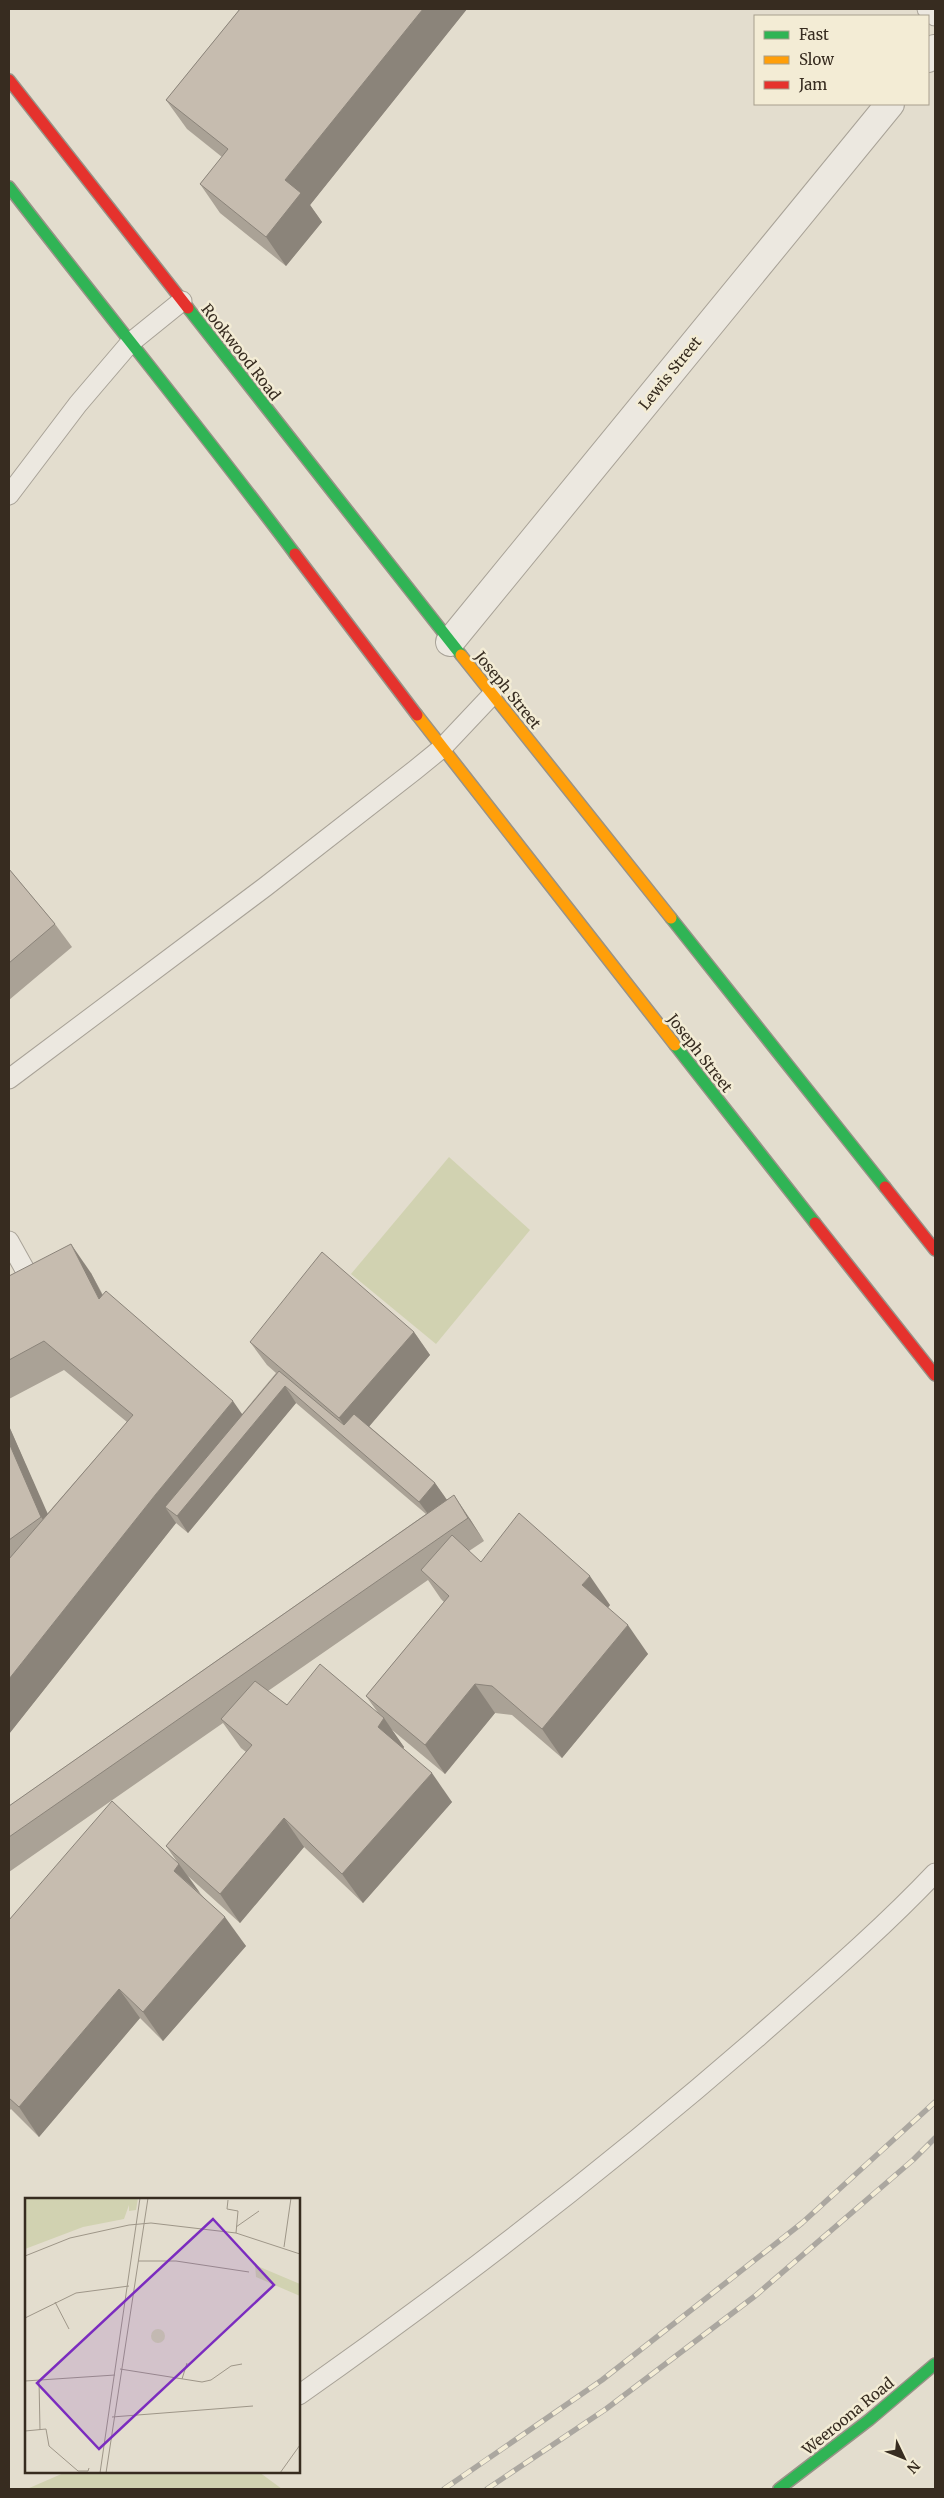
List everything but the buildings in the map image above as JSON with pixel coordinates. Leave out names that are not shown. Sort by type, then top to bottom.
[{"type":"main road","name":"Rookwood Road","points":[[9,80],[450,642]]},
{"type":"main road","points":[[9,188],[130,343],[198,425],[442,748]]},
{"type":"main road","name":"Joseph Street","points":[[450,642],[935,1250]]},
{"type":"main road","name":"Joseph Street","points":[[442,748],[935,1376]]},
{"type":"main road","name":"Weeroona Road","points":[[779,2489],[869,2420],[935,2364]]},
{"type":"street","name":"Lewis Street","points":[[450,642],[889,105]]},
{"type":"lane","points":[[927,9],[935,16]]},
{"type":"lane","points":[[9,495],[78,404],[130,343],[182,301]]},
{"type":"lane","points":[[9,1079],[280,876],[442,748],[492,695]]},
{"type":"lane","points":[[9,1241],[29,1277]]},
{"type":"lane","points":[[300,2394],[408,2318],[673,2111],[889,1922],[935,1873]]},
{"type":"green space","points":[[449,1157],[530,1230],[436,1344],[351,1274]]},
{"type":"green space","points":[[64,2473],[260,2473],[282,2489],[27,2489]]},
{"type":"railway","points":[[444,2489],[602,2380],[802,2223],[935,2102]]},
{"type":"railway","points":[[487,2489],[606,2409],[755,2296],[913,2160],[935,2138]]},
{"type":"traffic: fast","points":[[9,187],[295,554]]},
{"type":"traffic: fast","points":[[188,308],[461,655]]},
{"type":"traffic: fast","points":[[671,918],[885,1187]]},
{"type":"traffic: fast","points":[[675,1045],[815,1223]]},
{"type":"traffic: fast","points":[[779,2489],[869,2420],[935,2364]]},
{"type":"traffic: slow","points":[[461,655],[671,918]]},
{"type":"traffic: slow","points":[[417,715],[675,1045]]},
{"type":"traffic: jam","points":[[9,80],[188,308]]},
{"type":"traffic: jam","points":[[295,554],[417,715]]},
{"type":"traffic: jam","points":[[885,1187],[935,1250]]},
{"type":"traffic: jam","points":[[815,1223],[935,1375]]}]
